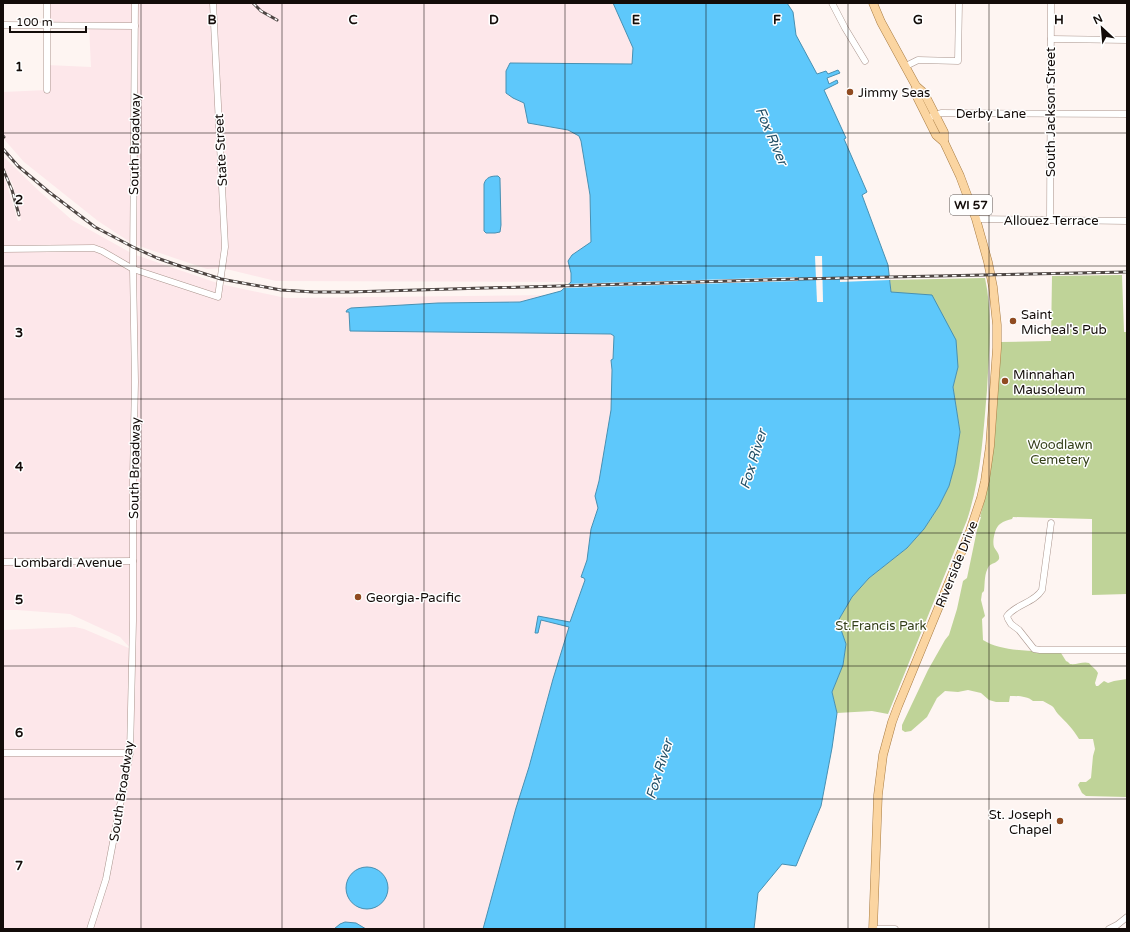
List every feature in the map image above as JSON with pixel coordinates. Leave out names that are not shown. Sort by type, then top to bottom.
[{"type":"main road","name":"WI 57","points":[[873,3],[881,22],[916,86],[924,93],[932,117],[944,132],[944,142],[960,176],[976,220]]},
{"type":"main road","name":"Riverside Drive","points":[[873,929],[878,795],[880,772],[887,738],[898,706],[970,531],[981,498],[990,446],[997,348],[997,325],[993,287],[988,260],[976,220]]},
{"type":"street","points":[[47,3],[47,90]]},
{"type":"street","name":"South Broadway","points":[[90,929],[106,880],[130,753],[133,621],[135,382],[133,269],[135,3]]},
{"type":"street","name":"State Street","points":[[133,269],[218,298],[225,247],[213,3]]},
{"type":"street","points":[[832,3],[865,61]]},
{"type":"street","points":[[906,66],[918,60],[958,61],[959,3]]},
{"type":"street","name":"South Jackson Street","points":[[1050,220],[1051,3]]},
{"type":"street","points":[[3,25],[135,26]]},
{"type":"street","points":[[1051,39],[1127,40]]},
{"type":"street","name":"Derby Lane","points":[[932,117],[942,113],[1127,114]]},
{"type":"street","name":"Allouez Terrace","points":[[976,220],[1127,221]]},
{"type":"street","points":[[3,248],[94,248],[102,250],[133,269]]},
{"type":"street","points":[[1051,523],[1042,590],[1036,598],[1011,612],[1007,616],[1008,619],[1034,649],[1127,650]]},
{"type":"street","name":"Lombardi Avenue","points":[[3,562],[133,561]]},
{"type":"street","points":[[3,753],[130,753]]},
{"type":"street","points":[[1109,929],[1127,917]]},
{"type":"street","points":[[873,929],[895,929]]},
{"type":"shaded area","points":[[47,3],[613,3],[633,48],[632,64],[510,63],[513,98],[524,103],[528,123],[568,130],[579,136],[590,195],[591,242],[572,255],[568,261],[571,273],[571,282],[276,281],[222,268],[207,269],[133,244],[98,221],[24,162],[3,138],[3,92],[47,90],[47,65],[91,67],[89,26],[47,25]]},
{"type":"shaded area","points":[[3,156],[72,220],[133,254],[220,284],[286,298],[548,295],[520,302],[438,303],[346,312],[349,312],[350,331],[612,334],[614,336],[613,359],[611,360],[611,410],[596,496],[598,508],[591,529],[587,560],[581,577],[585,580],[553,679],[483,929],[3,929],[3,630],[75,627],[84,629],[131,649],[120,637],[70,614],[3,610],[3,175],[18,221],[21,220],[13,185],[3,166]]},
{"type":"green space","name":"Woodlawn Cemetery","points":[[1122,275],[1124,332],[1127,332],[1127,594],[1092,595],[1092,519],[1013,517],[1012,519],[1004,521],[1000,524],[995,531],[993,544],[999,559],[987,569],[984,591],[982,593],[981,600],[985,616],[982,619],[983,640],[1000,647],[1010,649],[1061,653],[1070,664],[1084,662],[1089,663],[1098,673],[1095,683],[1096,686],[1104,681],[1108,683],[1127,679],[1127,797],[1086,796],[1082,793],[1078,785],[1080,782],[1086,782],[1091,778],[1095,749],[1093,739],[1079,739],[1053,707],[1043,701],[1033,701],[1025,697],[1010,696],[1009,702],[996,702],[989,700],[981,693],[968,690],[958,692],[945,691],[937,698],[927,717],[911,731],[905,732],[902,730],[902,725],[928,670],[949,635],[957,609],[963,581],[967,578],[986,494],[1001,342],[1051,341],[1052,276]]},
{"type":"green space","name":"St.Francis Park","points":[[985,278],[990,320],[987,390],[983,440],[972,504],[967,520],[888,714],[872,711],[837,713],[832,692],[843,665],[846,644],[838,621],[852,597],[869,578],[907,548],[924,529],[939,506],[949,486],[955,464],[960,432],[953,387],[958,367],[891,292],[890,280]]},
{"type":"water","name":"Fox River","points":[[613,3],[787,3],[793,12],[796,35],[817,74],[826,71],[828,74],[838,70],[840,73],[827,78],[829,84],[837,80],[838,83],[824,90],[846,138],[844,139],[867,192],[862,195],[888,265],[891,292],[932,295],[956,340],[958,367],[953,387],[960,432],[955,464],[949,486],[939,506],[924,529],[907,548],[869,578],[852,597],[838,621],[846,644],[843,665],[832,692],[837,713],[821,806],[796,866],[782,864],[758,893],[754,929],[483,929],[516,808],[569,627],[541,620],[538,633],[535,633],[538,616],[570,622],[585,580],[581,577],[587,560],[591,529],[598,508],[595,496],[611,410],[611,360],[613,359],[614,336],[611,334],[350,331],[349,312],[346,312],[351,308],[438,303],[520,302],[561,291],[571,282],[571,273],[568,261],[572,255],[591,242],[590,195],[581,141],[579,136],[568,130],[528,123],[524,103],[506,93],[506,71],[510,63],[632,64],[633,48]]},
{"type":"water","points":[[498,176],[500,178],[500,232],[486,233],[484,231],[484,184],[489,177]]},
{"type":"water","points":[[363,867],[371,867],[379,870],[385,876],[388,888],[385,900],[379,906],[371,909],[363,909],[355,906],[349,900],[346,892],[346,884],[349,876],[355,870]]},
{"type":"water","points":[[345,922],[356,923],[366,929],[334,929]]},
{"type":"pier","points":[[815,256],[822,256],[823,302],[817,302]]},
{"type":"pier","points":[[890,276],[890,280],[840,282],[840,277]]},
{"type":"pier","points":[[798,277],[798,281],[561,288],[566,284]]},
{"type":"railway","points":[[253,3],[261,11],[277,20]]},
{"type":"railway","points":[[3,149],[18,166],[95,227],[133,247],[157,258],[221,279],[281,290],[349,292],[798,279],[1127,272]]},
{"type":"railway","points":[[3,169],[12,190],[19,215]]},
{"type":"place","name":"Jimmy Seas","points":[[850,92]]},
{"type":"place","name":"Saint Micheal's Pub","points":[[1013,321]]},
{"type":"place","name":"Minnahan Mausoleum","points":[[1005,381]]},
{"type":"place","name":"Georgia-Pacific","points":[[358,597]]},
{"type":"place","name":"St. Joseph Chapel","points":[[1060,821]]}]
